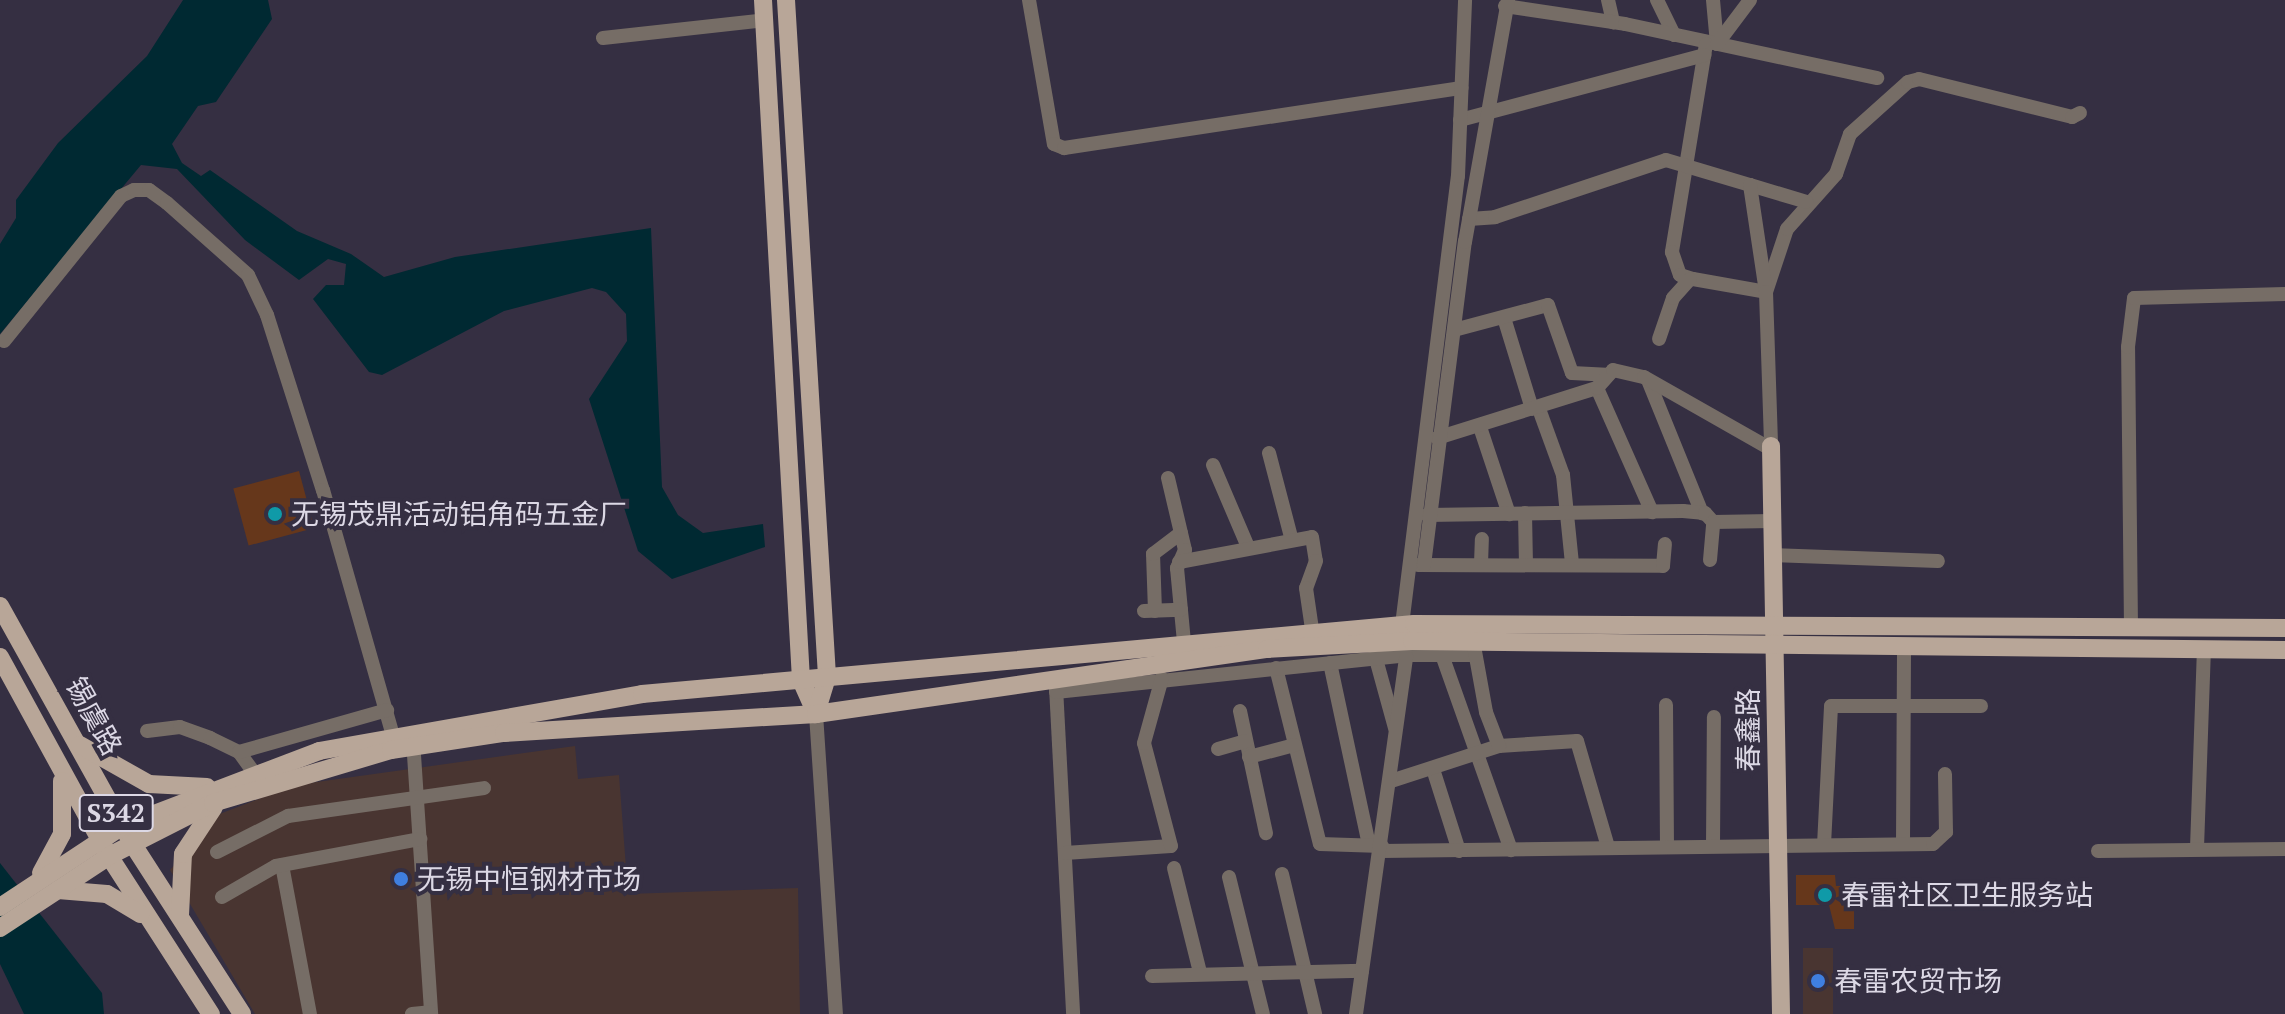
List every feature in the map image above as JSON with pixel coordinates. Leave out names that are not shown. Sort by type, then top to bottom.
[{"type":"main road","points":[[763,0],[801,680],[816,714]]},
{"type":"main road","points":[[786,0],[827,677],[816,714]]},
{"type":"main road","name":"春鑫路","points":[[1771,448],[1773,1014]]},
{"type":"main road","name":"锡虞路","points":[[0,606],[132,843],[242,1014]]},
{"type":"main road","points":[[0,928],[33,892],[100,839],[123,826],[220,793],[407,738],[816,714],[1056,685],[1312,629],[1402,625],[1904,646],[2285,650]]},
{"type":"main road","points":[[58,890],[109,856],[254,773],[407,738],[642,694],[827,677],[1183,659],[1267,649],[1474,648],[2131,628],[2285,628]]},
{"type":"main road","name":"锡虞路","points":[[0,657],[109,856],[211,1014]]},
{"type":"main road","points":[[19,692],[48,747],[66,802],[57,848],[33,892]]},
{"type":"main road","points":[[77,743],[149,784],[220,793]]},
{"type":"main road","points":[[182,922],[177,888],[183,854],[198,824],[220,793]]},
{"type":"main road","name":"春鑫路","points":[[1772,846],[1781,1014]]},
{"type":"main road","points":[[0,907],[33,892],[58,890],[107,894],[153,924]]},
{"type":"street","points":[[1029,0],[1054,144],[1064,148],[1461,88]]},
{"type":"street","points":[[1417,565],[1460,120],[1465,0]]},
{"type":"street","points":[[1608,0],[1613,22]]},
{"type":"street","points":[[1657,0],[1674,35]]},
{"type":"street","points":[[1713,0],[1709,48],[1686,161],[1672,252],[1680,275],[1766,292]]},
{"type":"street","points":[[1460,120],[1487,109],[1709,48],[1750,0]]},
{"type":"street","points":[[1402,625],[1427,515],[1469,219],[1506,3],[1674,35],[1709,48],[1877,78]]},
{"type":"street","points":[[603,38],[765,20]]},
{"type":"street","points":[[1766,292],[1787,229],[1807,202],[1836,174],[1850,134],[1912,81],[2072,117],[2080,113]]},
{"type":"street","points":[[1469,219],[1495,217],[1666,160],[1686,161],[1807,202]]},
{"type":"street","points":[[1437,438],[1535,409],[1602,381],[1613,370],[1648,380],[1771,448],[1766,292],[1750,185]]},
{"type":"street","points":[[4,341],[121,196],[134,190],[149,190],[167,203],[248,275],[306,435],[387,710],[407,738],[417,793],[430,1013],[412,1014]]},
{"type":"street","points":[[1659,339],[1673,298],[1690,279]]},
{"type":"street","points":[[2131,628],[2129,308],[2142,294],[2285,294]]},
{"type":"street","points":[[1454,330],[1505,321],[1548,305],[1572,373],[1602,381]]},
{"type":"street","points":[[1505,321],[1572,513],[1572,563]]},
{"type":"street","points":[[1648,380],[1707,517],[1710,560]]},
{"type":"street","points":[[1602,381],[1652,512]]},
{"type":"street","points":[[1480,427],[1509,514]]},
{"type":"street","points":[[1269,453],[1291,537]]},
{"type":"street","points":[[1213,465],[1248,547]]},
{"type":"street","points":[[1168,478],[1185,550],[1179,562],[1183,659]]},
{"type":"street","points":[[1427,515],[1652,512],[1772,521]]},
{"type":"street","points":[[1525,513],[1526,563]]},
{"type":"street","points":[[1181,533],[1153,554],[1150,611],[1181,610]]},
{"type":"street","points":[[1179,562],[1308,535],[1315,542],[1306,588],[1312,629]]},
{"type":"street","points":[[1481,564],[1482,539]]},
{"type":"street","points":[[1417,565],[1572,563],[1663,566],[1665,544]]},
{"type":"street","points":[[1773,555],[1938,561]]},
{"type":"street","points":[[1903,844],[1904,646]]},
{"type":"street","points":[[1065,853],[1171,846],[1144,743],[1162,678],[1183,659],[1276,668],[1442,655],[1474,648],[1499,746]]},
{"type":"street","points":[[2197,848],[2204,649]]},
{"type":"street","points":[[1442,655],[1511,850]]},
{"type":"street","points":[[1377,847],[1391,781],[1406,656]]},
{"type":"street","points":[[1376,659],[1397,735]]},
{"type":"street","points":[[1330,663],[1377,847],[1378,872],[1356,1014]]},
{"type":"street","points":[[1276,668],[1320,844],[1459,851],[1942,842],[1945,774]]},
{"type":"street","points":[[1073,1014],[1056,685],[1162,678]]},
{"type":"street","points":[[1666,705],[1667,847]]},
{"type":"street","points":[[1824,845],[1826,711],[1831,706],[1981,706]]},
{"type":"street","points":[[239,752],[387,710]]},
{"type":"street","points":[[1240,711],[1266,833]]},
{"type":"street","points":[[816,714],[836,1014]]},
{"type":"street","points":[[1713,846],[1714,717]]},
{"type":"street","points":[[147,731],[180,727],[239,752],[254,773]]},
{"type":"street","points":[[1391,781],[1480,756],[1499,746],[1577,741],[1608,847]]},
{"type":"street","points":[[1218,749],[1294,745]]},
{"type":"street","points":[[1433,769],[1459,851]]},
{"type":"street","points":[[217,852],[270,820],[417,793],[484,788]]},
{"type":"street","points":[[222,897],[282,865],[420,839]]},
{"type":"street","points":[[2098,851],[2285,849]]},
{"type":"street","points":[[282,865],[310,1014]]},
{"type":"street","points":[[1174,868],[1200,972]]},
{"type":"street","points":[[1282,874],[1315,1014]]},
{"type":"street","points":[[1229,877],[1263,1014]]},
{"type":"street","points":[[1152,976],[1200,972],[1306,974],[1362,971]]},
{"type":"shaded area","points":[[183,0],[268,0],[272,19],[216,102],[198,106],[172,144],[182,163],[201,176],[210,170],[297,231],[351,254],[384,277],[455,257],[651,228],[662,487],[678,515],[703,533],[763,524],[765,547],[672,579],[638,551],[589,399],[627,341],[626,314],[606,292],[592,288],[504,311],[382,375],[369,372],[313,299],[326,285],[344,285],[346,264],[328,259],[299,280],[245,240],[177,169],[141,165],[0,334],[0,244],[16,218],[16,200],[58,143],[147,56]]},
{"type":"shaded area","name":"无锡中恒钢材市场","points":[[575,746],[578,779],[619,775],[628,894],[798,888],[800,1014],[255,1014],[170,870],[217,815],[295,785]]},
{"type":"shaded area","points":[[0,863],[102,993],[104,1014],[24,1014],[0,964]]},
{"type":"shaded area","name":"春雷农贸市场","points":[[1803,948],[1833,948],[1833,1014],[1803,1014]]},
{"type":"building","name":"无锡茂鼎活动铝角码五金厂","points":[[299,471],[314,528],[249,546],[233,489]]},
{"type":"building","name":"春雷社区卫生服务站","points":[[1796,875],[1835,875],[1836,886],[1854,886],[1854,929],[1835,929],[1829,905],[1796,905]]},
{"type":"place","name":"无锡茂鼎活动铝角码五金厂","points":[[275,514]]},
{"type":"place","name":"无锡中恒钢材市场","points":[[401,879]]},
{"type":"place","name":"春雷社区卫生服务站","points":[[1825,895]]},
{"type":"place","name":"春雷农贸市场","points":[[1818,981]]}]
